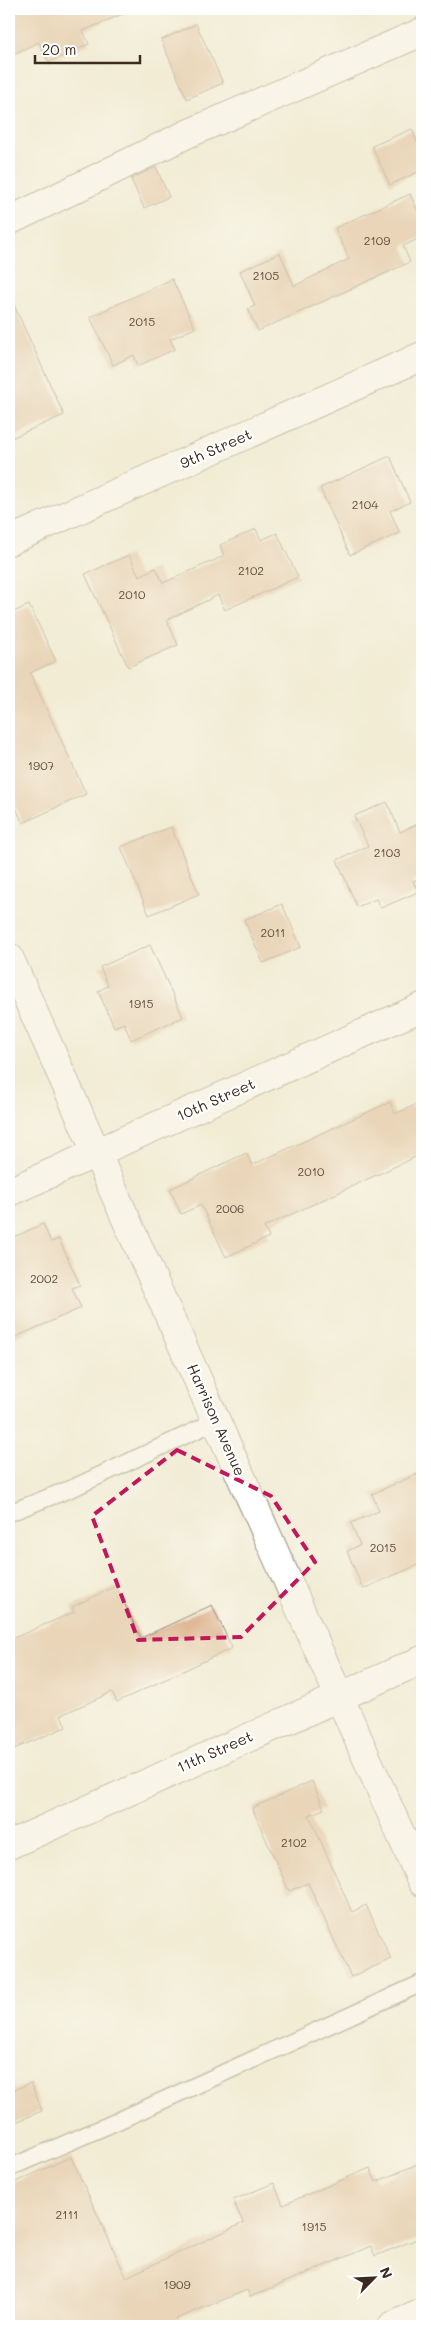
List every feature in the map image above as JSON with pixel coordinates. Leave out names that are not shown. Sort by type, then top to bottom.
[{"type":"street","points":[[9,221],[185,134],[422,32]]},
{"type":"street","name":"9th Street","points":[[9,540],[422,356]]},
{"type":"street","name":"Harrison Avenue","points":[[9,957],[422,1882]]},
{"type":"street","name":"10th Street","points":[[9,1192],[422,1007]]},
{"type":"street","name":"11th Street","points":[[9,1845],[422,1660]]},
{"type":"street","points":[[392,2326],[422,2313]]},
{"type":"lane","points":[[9,1513],[75,1487],[216,1421]]},
{"type":"lane","points":[[9,2168],[422,1984]]},
{"type":"highlighted area","points":[[177,1450],[271,1496],[315,1562],[241,1637],[138,1640],[92,1516]]},
{"type":"building","points":[[9,9],[134,9],[83,31],[89,44],[49,62],[39,42],[9,56]]},
{"type":"building","points":[[196,24],[223,83],[187,99],[161,40]]},
{"type":"building","points":[[412,129],[422,153],[422,170],[390,185],[372,146]]},
{"type":"building","points":[[156,167],[169,197],[144,208],[131,179]]},
{"type":"building","points":[[410,194],[422,220],[422,237],[403,246],[410,262],[258,331],[248,309],[255,306],[240,271],[280,253],[294,286],[349,259],[335,228]]},
{"type":"building","points":[[172,279],[195,328],[170,339],[175,349],[138,366],[134,355],[113,365],[90,317]]},
{"type":"building","points":[[9,294],[64,415],[9,439]]},
{"type":"building","points":[[390,456],[410,502],[390,511],[400,533],[350,555],[320,488]]},
{"type":"building","points":[[256,529],[261,540],[277,533],[298,577],[225,610],[218,595],[167,620],[178,645],[128,667],[85,574],[129,555],[139,576],[156,568],[163,583],[224,556],[220,545]]},
{"type":"building","points":[[29,605],[56,661],[30,673],[86,794],[23,823],[9,794],[9,614]]},
{"type":"building","points":[[387,802],[400,832],[422,822],[422,877],[413,881],[418,892],[381,908],[376,899],[357,907],[337,860],[368,846],[354,816]]},
{"type":"building","points":[[171,827],[199,894],[149,915],[121,847]]},
{"type":"building","points":[[282,904],[301,947],[263,963],[244,920]]},
{"type":"building","points":[[150,945],[183,1017],[131,1040],[124,1023],[114,1027],[98,991],[108,986],[100,967]]},
{"type":"building","points":[[390,1102],[395,1114],[422,1102],[422,1154],[264,1227],[269,1237],[226,1257],[201,1205],[181,1214],[170,1189],[246,1153],[252,1165]]},
{"type":"building","points":[[43,1224],[51,1242],[59,1239],[80,1285],[72,1288],[81,1308],[9,1340],[9,1239]]},
{"type":"building","points":[[422,1472],[422,1563],[363,1589],[347,1551],[360,1545],[351,1523],[379,1511],[372,1494]]},
{"type":"building","points":[[116,1586],[141,1638],[212,1605],[232,1648],[117,1702],[112,1692],[61,1715],[66,1727],[9,1751],[9,1640],[74,1612],[72,1607]]},
{"type":"building","points":[[312,1781],[324,1809],[309,1815],[352,1912],[366,1905],[391,1959],[351,1977],[308,1883],[289,1891],[252,1808]]},
{"type":"building","points":[[31,2083],[42,2111],[9,2125],[9,2092]]},
{"type":"building","points":[[71,2157],[126,2277],[243,2223],[233,2200],[274,2183],[283,2205],[370,2168],[376,2182],[422,2162],[422,2237],[375,2256],[371,2246],[250,2297],[247,2290],[176,2319],[180,2326],[9,2326],[9,2185]]}]
